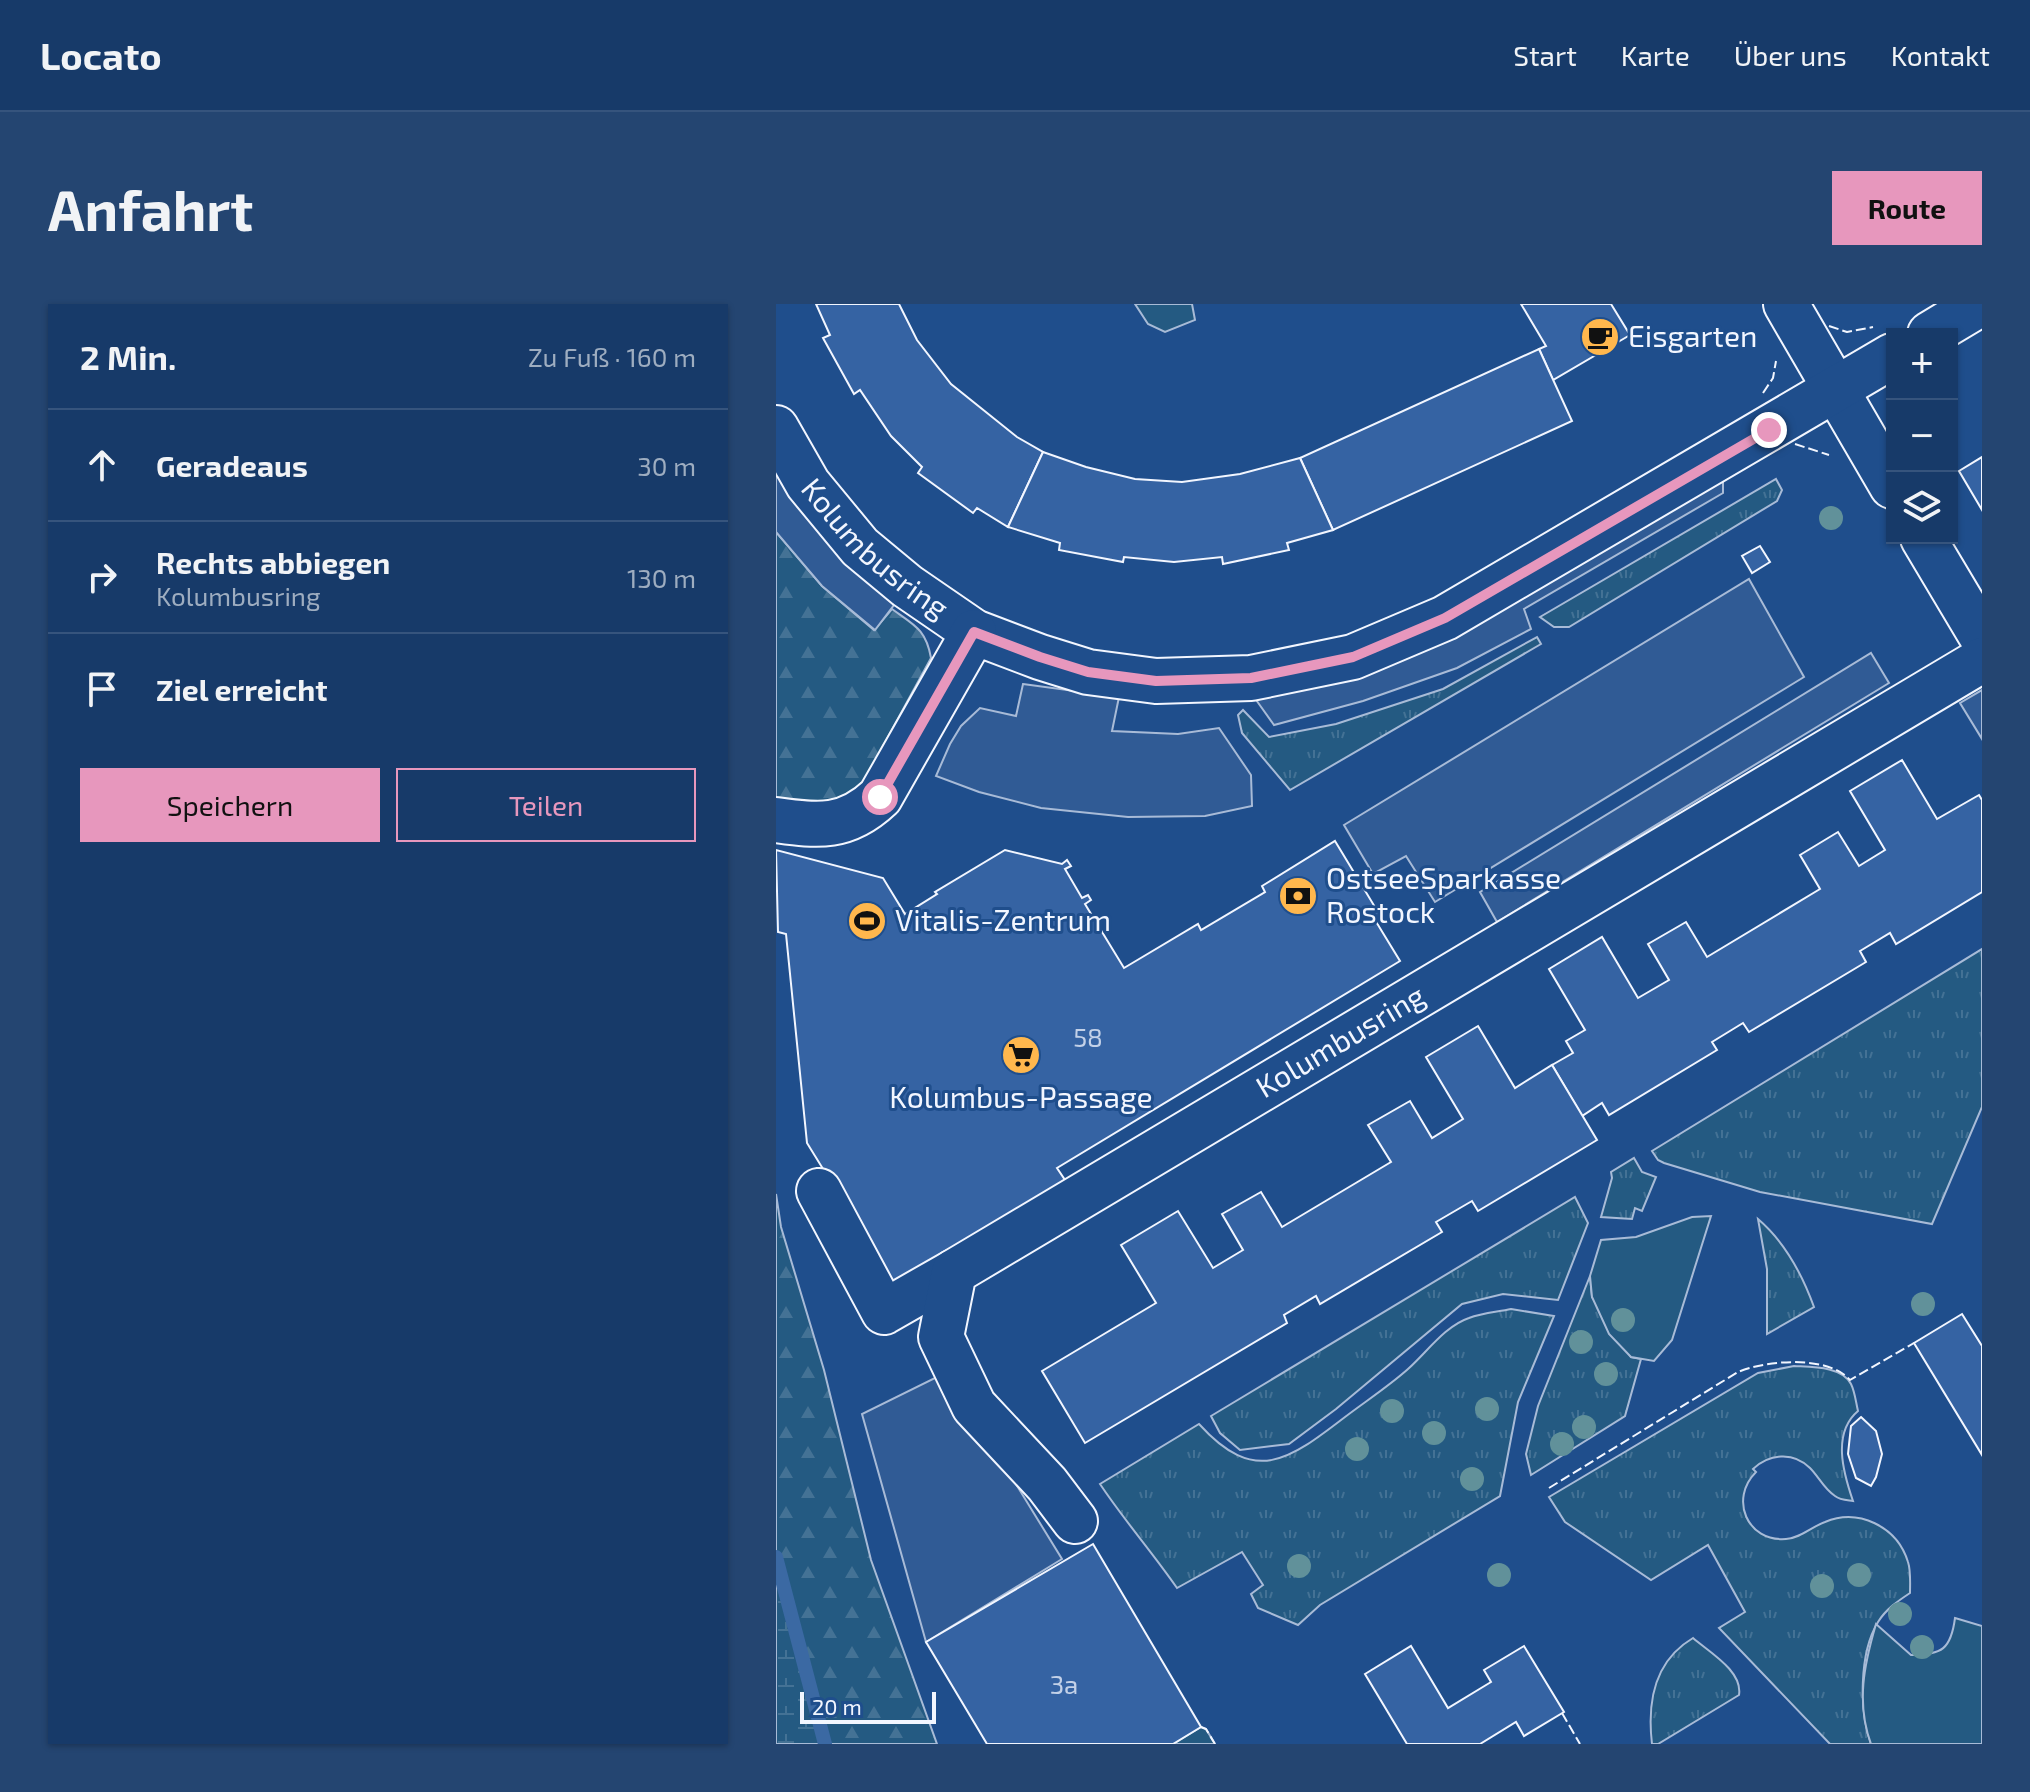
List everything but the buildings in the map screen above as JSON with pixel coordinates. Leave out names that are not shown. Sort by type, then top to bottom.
[{"type":"street","points":[[1786,304],[1886,476]]},
{"type":"street","points":[[1940,328],[1980,304]]},
{"type":"street","name":"Kolumbusring","points":[[776,428],[808,484],[860,547],[907,586],[974,632],[1088,672],[1156,681],[1251,678],[1353,657],[1445,618],[1886,360]]},
{"type":"street","points":[[1927,544],[1982,637]]},
{"type":"street","points":[[776,820],[825,824],[854,818],[880,797],[974,632]]},
{"type":"street","name":"Kolumbusring","points":[[819,1191],[884,1312],[1982,660]]},
{"type":"street","points":[[954,1272],[941,1337],[974,1406],[1047,1484],[1075,1521]]},
{"type":"green space","points":[[1135,304],[1192,304],[1195,320],[1165,332],[1148,324]]},
{"type":"green space","points":[[1776,479],[1782,490],[1777,501],[1569,627],[1554,627],[1540,617]]},
{"type":"green space","points":[[776,532],[822,586],[874,630],[892,609],[913,624],[926,640],[931,658],[864,781],[844,796],[823,802],[776,801]]},
{"type":"green space","points":[[1537,637],[1541,644],[1290,790],[1242,733],[1238,715],[1243,710],[1269,737],[1336,724],[1443,689]]},
{"type":"green space","points":[[1982,949],[1982,1107],[1932,1224],[1760,1192],[1664,1163],[1652,1151]]},
{"type":"green space","points":[[1634,1158],[1642,1172],[1656,1177],[1642,1211],[1635,1208],[1632,1219],[1601,1217],[1611,1172]]},
{"type":"green space","points":[[776,1194],[781,1227],[824,1370],[871,1560],[937,1744],[825,1744],[776,1557]]},
{"type":"green space","points":[[1575,1197],[1588,1223],[1558,1300],[1503,1294],[1462,1304],[1289,1444],[1240,1450],[1220,1433],[1211,1416]]},
{"type":"green space","points":[[1711,1216],[1672,1340],[1654,1361],[1631,1357],[1609,1334],[1592,1297],[1590,1276],[1601,1240],[1636,1237],[1692,1217]]},
{"type":"green space","points":[[1758,1219],[1792,1259],[1814,1307],[1767,1334],[1767,1269]]},
{"type":"green space","points":[[1590,1276],[1592,1297],[1631,1357],[1641,1359],[1625,1416],[1531,1475],[1526,1454],[1538,1406]]},
{"type":"green space","points":[[1511,1309],[1554,1316],[1518,1402],[1500,1496],[1320,1605],[1298,1625],[1258,1608],[1251,1594],[1263,1585],[1242,1552],[1177,1588],[1100,1484],[1199,1424],[1219,1443],[1238,1455],[1255,1460],[1272,1460],[1289,1454],[1325,1432],[1393,1381],[1452,1327],[1474,1316]]},
{"type":"green space","points":[[1794,1366],[1833,1371],[1847,1378],[1851,1384],[1858,1411],[1845,1430],[1842,1453],[1853,1501],[1831,1493],[1803,1463],[1781,1456],[1766,1460],[1753,1469],[1756,1472],[1748,1483],[1743,1506],[1752,1526],[1772,1538],[1791,1538],[1825,1522],[1850,1517],[1875,1523],[1903,1549],[1910,1569],[1910,1593],[1888,1609],[1878,1622],[1864,1666],[1864,1715],[1871,1744],[1830,1744],[1719,1628],[1745,1612],[1708,1545],[1651,1580],[1565,1522],[1549,1497],[1758,1373]]},
{"type":"green space","points":[[776,1557],[825,1744],[776,1744]]},
{"type":"green space","points":[[1955,1618],[1982,1626],[1982,1744],[1871,1744],[1864,1714],[1863,1684],[1876,1624],[1911,1655],[1922,1655],[1943,1648],[1951,1637]]},
{"type":"green space","points":[[1693,1638],[1730,1670],[1739,1686],[1739,1695],[1658,1744],[1652,1744],[1652,1698],[1656,1684],[1669,1658]]},
{"type":"green space","points":[[1201,1727],[1206,1729],[1215,1744],[1173,1744]]},
{"type":"shaded area","points":[[776,472],[897,601],[875,630],[822,586],[776,532]]},
{"type":"shaded area","points":[[1723,475],[1723,493],[1524,609],[1531,629],[1457,668],[1363,701],[1274,725],[1254,697]]},
{"type":"shaded area","points":[[1749,579],[1804,677],[1435,902],[1406,856],[1373,874],[1344,825]]},
{"type":"shaded area","points":[[1871,653],[1889,683],[1497,922],[1480,892]]},
{"type":"shaded area","points":[[1023,684],[1119,697],[1112,731],[1178,734],[1219,728],[1251,775],[1252,806],[1205,816],[1128,817],[1041,808],[979,792],[936,776],[961,726],[980,708],[1016,716]]},
{"type":"shaded area","points":[[1982,690],[1982,739],[1960,703]]},
{"type":"shaded area","points":[[947,1372],[1062,1559],[926,1642],[862,1414]]},
{"type":"waterway","points":[[776,1557],[825,1744]]},
{"type":"fence","points":[[1829,326],[1847,332],[1873,327]]},
{"type":"fence","points":[[1763,393],[1773,378],[1776,361]]},
{"type":"fence","points":[[1795,444],[1829,455]]},
{"type":"fence","points":[[1549,1488],[1738,1372],[1780,1363],[1813,1363],[1840,1372],[1850,1380],[1914,1343]]},
{"type":"fence","points":[[1562,1713],[1580,1744]]},
{"type":"fence","points":[[1201,1727],[1206,1729],[1215,1744]]},
{"type":"place","name":"Eisgarten","points":[[1600,337]]},
{"type":"place","name":"OstseeSparkasse Rostock","points":[[1298,896]]},
{"type":"place","name":"Vitalis-Zentrum","points":[[867,921]]},
{"type":"place","name":"Kolumbus-Passage","points":[[1021,1055]]},
{"type":"route","points":[[880,797],[974,632],[1088,672],[1156,681],[1251,678],[1353,657],[1445,618],[1769,430]]}]
